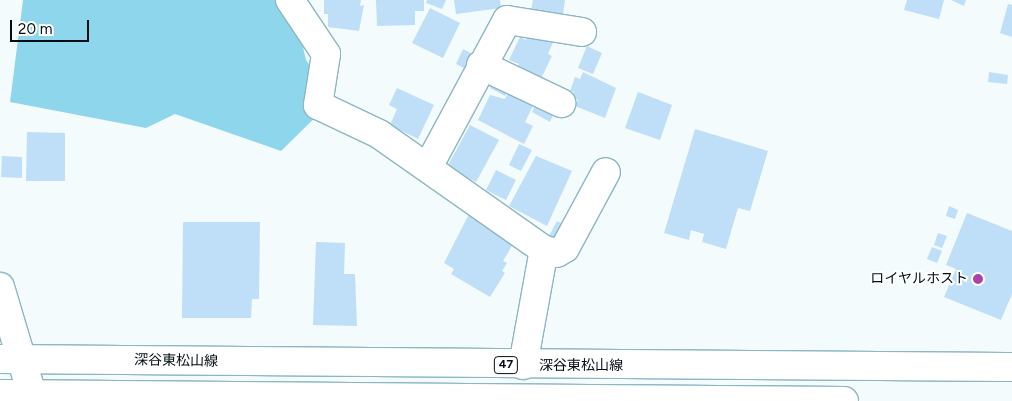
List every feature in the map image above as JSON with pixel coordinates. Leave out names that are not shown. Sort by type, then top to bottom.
[{"type":"main road","points":[[290,0],[326,54],[318,105],[378,134],[428,167],[544,250],[556,253],[565,248],[606,172]]},
{"type":"main road","points":[[428,167],[507,20],[582,32]]},
{"type":"main road","points":[[482,66],[561,103]]},
{"type":"main road","points":[[523,366],[544,250]]},
{"type":"main road","points":[[0,287],[10,359],[33,398]]},
{"type":"main road","name":"深谷東松山線","points":[[10,359],[523,366],[1012,367]]},
{"type":"main road","points":[[0,394],[33,398],[844,401]]},
{"type":"shaded area","points":[[23,0],[292,0],[306,60],[334,99],[281,151],[175,114],[146,128],[10,102]]},
{"type":"building","points":[[324,0],[361,0],[360,6],[364,5],[359,31],[328,27],[328,14],[324,14]]},
{"type":"building","points":[[376,0],[424,0],[424,11],[415,11],[415,25],[377,26]]},
{"type":"building","points":[[427,0],[446,0],[442,9],[426,3]]},
{"type":"building","points":[[454,0],[500,0],[501,8],[456,14]]},
{"type":"building","points":[[533,0],[565,0],[562,21],[531,11]]},
{"type":"building","points":[[907,0],[944,0],[939,19],[904,10]]},
{"type":"building","points":[[951,0],[966,0],[964,6]]},
{"type":"building","points":[[1008,4],[1012,5],[1012,37],[1000,33]]},
{"type":"building","points":[[430,8],[460,23],[443,58],[412,43]]},
{"type":"building","points":[[530,30],[554,40],[548,54],[552,56],[538,85],[514,74],[519,64],[509,60],[520,37],[526,40]]},
{"type":"building","points":[[587,46],[602,53],[593,74],[578,68]]},
{"type":"building","points":[[463,49],[479,57],[472,72],[456,64]]},
{"type":"building","points":[[583,72],[616,88],[605,118],[575,106],[578,100],[572,98],[574,92],[570,91],[575,77],[580,79]]},
{"type":"building","points":[[989,72],[1008,75],[1007,84],[988,82]]},
{"type":"building","points":[[495,79],[510,86],[505,96],[490,88]]},
{"type":"building","points":[[511,87],[536,100],[525,122],[533,126],[524,144],[478,120],[490,95],[505,99]]},
{"type":"building","points":[[397,88],[434,105],[418,139],[390,125],[397,109],[389,105]]},
{"type":"building","points":[[638,92],[672,105],[660,140],[625,128]]},
{"type":"building","points":[[535,106],[553,115],[550,122],[532,112]]},
{"type":"building","points":[[470,125],[499,140],[476,182],[447,167]]},
{"type":"building","points":[[695,129],[768,151],[750,211],[738,208],[726,249],[702,242],[704,234],[691,230],[689,240],[664,233]]},
{"type":"building","points":[[27,132],[65,133],[65,181],[26,181]]},
{"type":"building","points":[[519,144],[532,150],[521,171],[509,165]]},
{"type":"building","points":[[2,156],[22,157],[22,178],[1,177]]},
{"type":"building","points":[[536,156],[572,171],[547,226],[509,206]]},
{"type":"building","points":[[496,170],[516,180],[506,200],[486,190]]},
{"type":"building","points":[[949,206],[958,210],[955,219],[946,216]]},
{"type":"building","points":[[470,212],[516,239],[503,261],[507,263],[502,271],[505,273],[490,297],[451,274],[454,269],[444,263]]},
{"type":"building","points":[[967,213],[1012,231],[1012,294],[1001,320],[944,297],[956,269],[946,265]]},
{"type":"building","points":[[557,221],[568,227],[559,244],[548,238]]},
{"type":"building","points":[[183,222],[260,222],[259,299],[252,299],[251,318],[182,318]]},
{"type":"building","points":[[938,233],[947,236],[942,248],[934,245]]},
{"type":"building","points":[[316,242],[345,243],[344,274],[355,274],[357,326],[313,325]]},
{"type":"building","points":[[932,247],[942,251],[937,263],[927,259]]},
{"type":"place","name":"ロイヤルホスト","points":[[978,279]]}]
